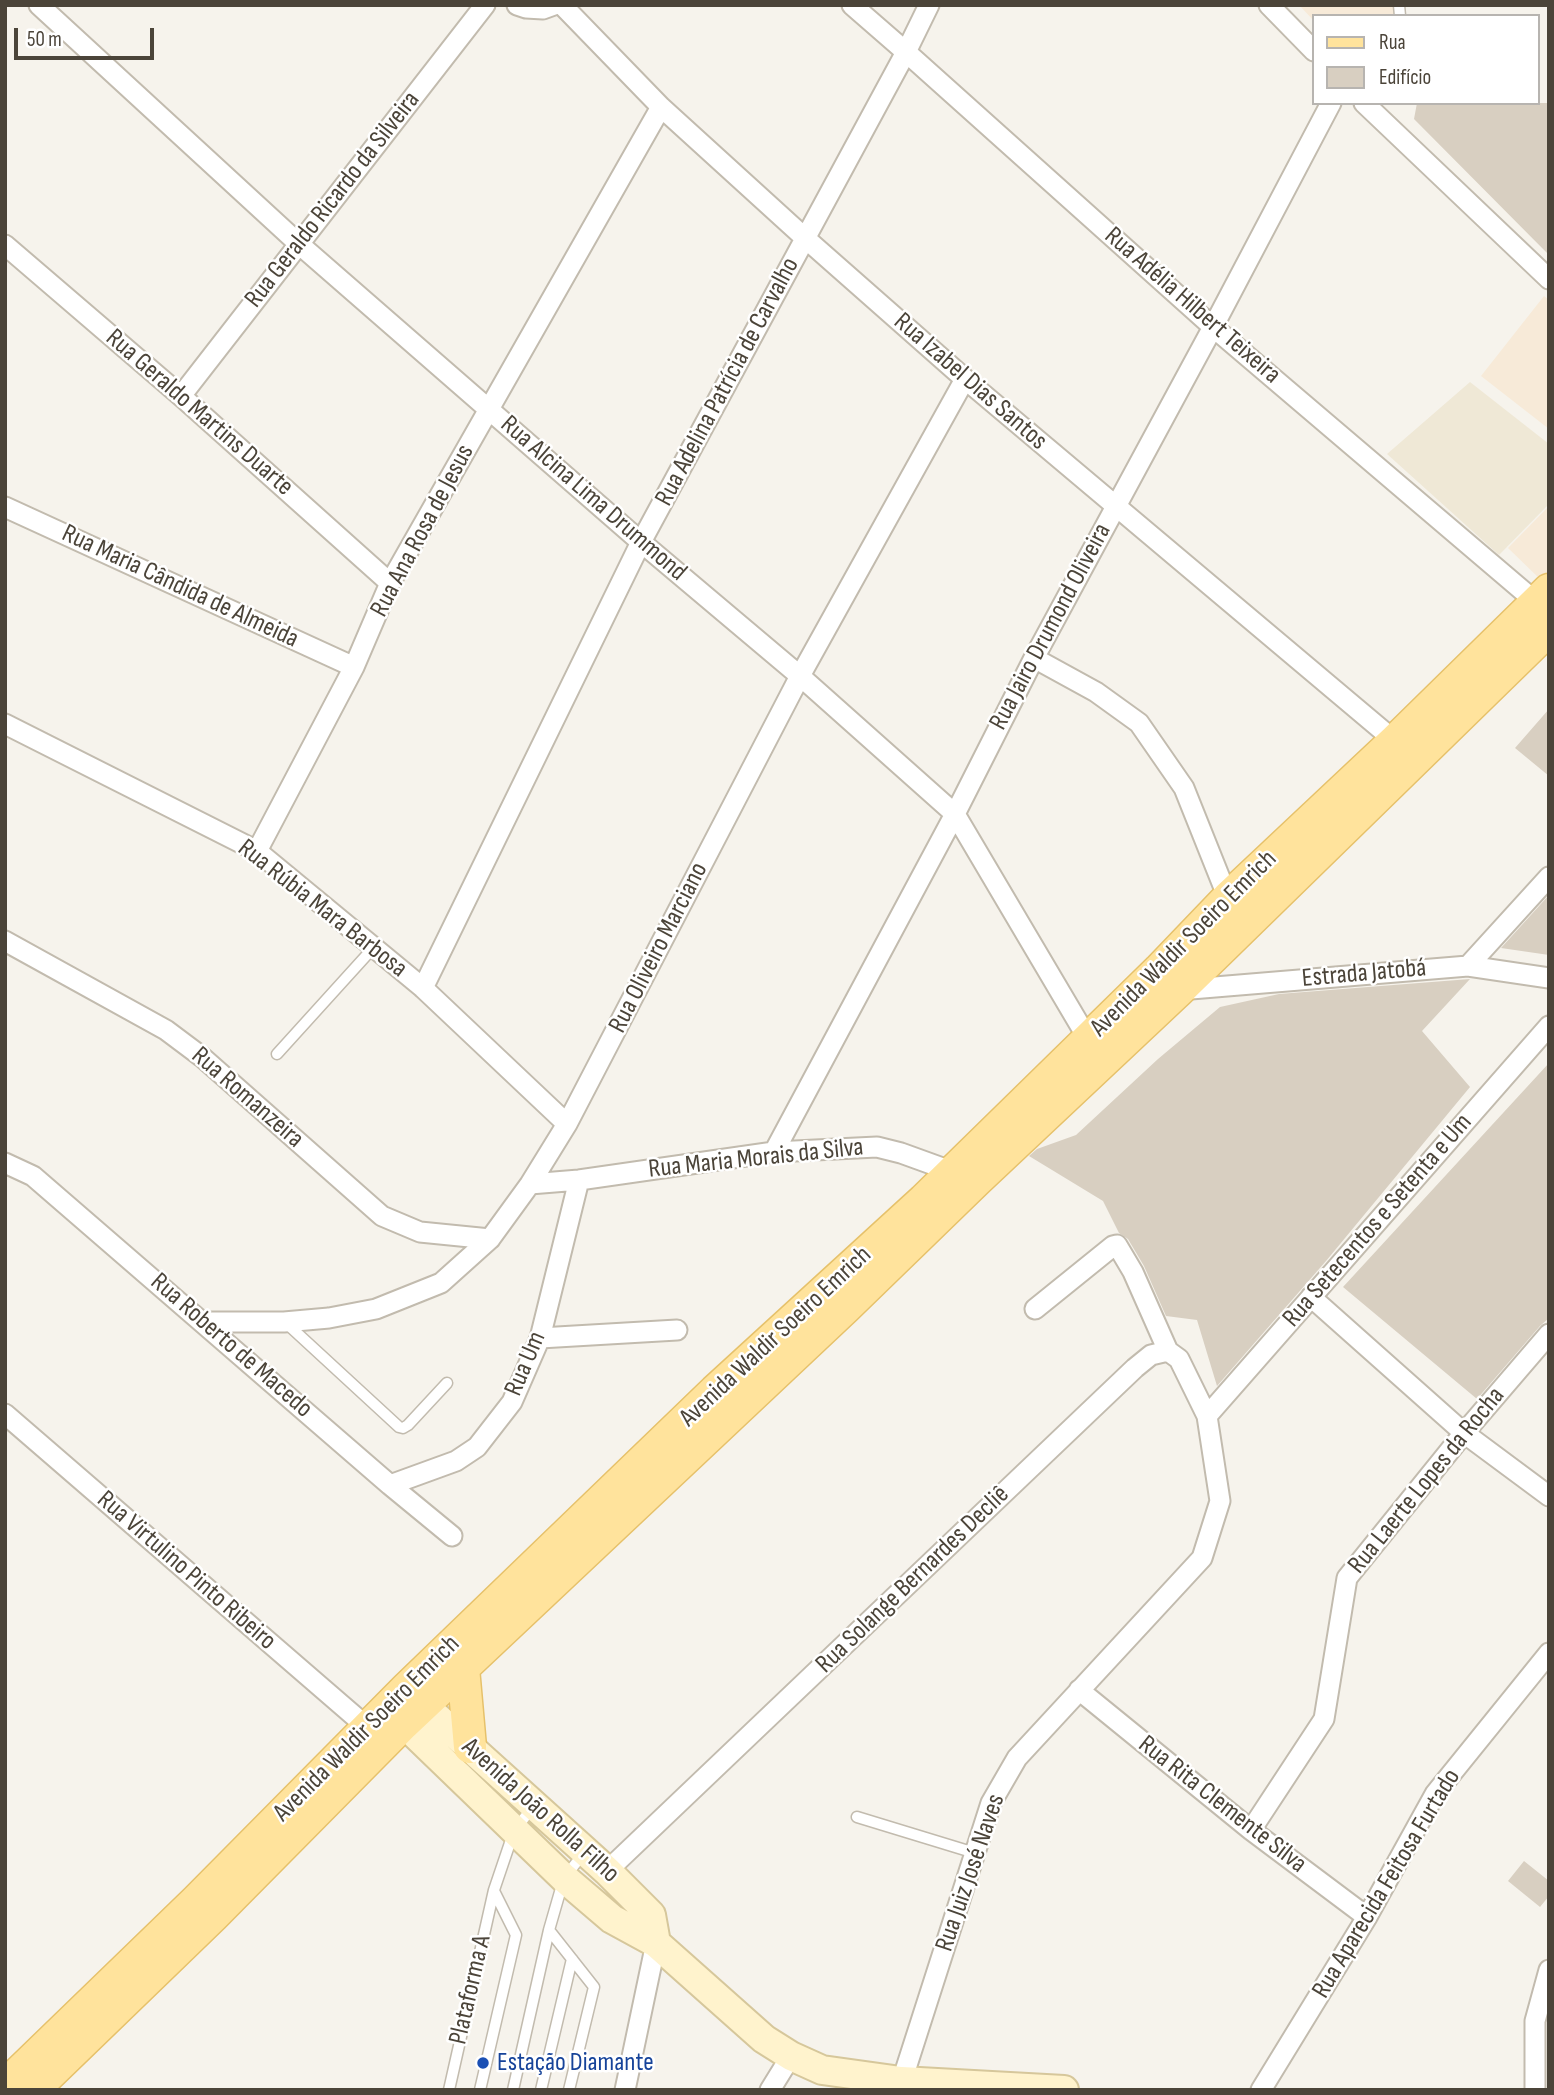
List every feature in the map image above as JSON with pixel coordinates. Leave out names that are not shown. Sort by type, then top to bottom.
[{"type":"main road","name":"Avenida Waldir Soeiro Emrich","points":[[33,2090],[213,1916],[397,1710],[463,1668],[835,1318],[1088,1039],[1228,898],[1395,741],[1545,607]]},
{"type":"main road","name":"Avenida Waldir Soeiro Emrich","points":[[5,2086],[397,1710],[715,1391],[1179,990],[1545,607]]},
{"type":"main road","points":[[463,1668],[470,1747]]},
{"type":"street","name":"Rua Alcina Lima Drummond","points":[[39,5],[299,244],[641,542],[800,676],[954,814],[1088,1039]]},
{"type":"street","name":"Rua Geraldo Ricardo da Silveira","points":[[181,396],[485,5]]},
{"type":"street","points":[[517,5],[543,9],[554,5]]},
{"type":"street","name":"Rua Izabel Dias Santos","points":[[562,5],[660,107],[805,238],[965,379],[1395,741]]},
{"type":"street","name":"Rua Adélia Hilbert Teixeira","points":[[852,5],[1213,327],[1545,607]]},
{"type":"street","name":"Rua Adelina Patrícia de Carvalho","points":[[423,988],[641,542],[929,5]]},
{"type":"street","points":[[1269,5],[1312,49]]},
{"type":"street","name":"Rua Jairo Drumond Oliveira","points":[[774,1152],[1330,105]]},
{"type":"street","points":[[1366,105],[1549,279]]},
{"type":"street","name":"Rua Ana Rosa de Jesus","points":[[257,851],[354,667],[390,583],[660,107]]},
{"type":"street","name":"Rua Geraldo Martins Duarte","points":[[5,245],[181,396],[390,583]]},
{"type":"street","name":"Rua Oliveiro Marciano","points":[[203,1322],[284,1322],[329,1318],[376,1309],[441,1283],[490,1239],[530,1184],[567,1124],[800,676],[965,379]]},
{"type":"street","name":"Rua Maria Cândida de Almeida","points":[[5,507],[354,667]]},
{"type":"street","points":[[1034,658],[1096,692],[1139,723],[1184,788],[1228,898]]},
{"type":"street","name":"Rua Rúbia Mara Barbosa","points":[[5,724],[257,851],[423,988],[567,1124]]},
{"type":"street","points":[[1468,966],[1549,877]]},
{"type":"street","name":"Rua Romanzeira","points":[[5,941],[166,1030],[202,1057],[382,1216],[420,1232],[490,1239]]},
{"type":"street","name":"Estrada Jatobá","points":[[1179,990],[1468,966],[1549,978]]},
{"type":"street","name":"Rua Setecentos e Setenta e Um","points":[[1207,1416],[1549,1026]]},
{"type":"street","name":"Rua Maria Morais da Silva","points":[[530,1184],[579,1180],[774,1152],[877,1147],[965,1176]]},
{"type":"street","name":"Rua Roberto de Macedo","points":[[5,1163],[33,1176],[452,1536]]},
{"type":"street","name":"Rua Um","points":[[390,1485],[456,1461],[477,1447],[512,1402],[540,1338],[579,1180]]},
{"type":"street","points":[[1035,1309],[1117,1245],[1133,1272],[1168,1351],[1179,1359],[1185,1368],[1207,1416]]},
{"type":"street","points":[[1311,1297],[1464,1433],[1549,1496]]},
{"type":"street","points":[[540,1338],[677,1330]]},
{"type":"street","name":"Rua Laerte Lopes da Rocha","points":[[1251,1830],[1324,1719],[1348,1577],[1464,1433],[1549,1334]]},
{"type":"street","name":"Rua Solange Bernardes Decliê","points":[[607,1871],[1135,1368],[1151,1355],[1168,1351]]},
{"type":"street","name":"Rua Virtulino Pinto Ribeiro","points":[[5,1414],[397,1710]]},
{"type":"street","name":"Rua Juiz José Naves","points":[[900,2085],[991,1803],[1017,1758],[1202,1558],[1220,1501],[1207,1416]]},
{"type":"street","name":"Rua Aparecida Feitosa Furtado","points":[[1261,2090],[1367,1917],[1435,1794],[1549,1653]]},
{"type":"street","name":"Rua Rita Clemente Silva","points":[[1079,1690],[1251,1830],[1367,1917]]},
{"type":"street","name":"Avenida João Rolla Filho","points":[[397,1710],[470,1747],[607,1871],[651,1915],[656,1943]]},
{"type":"street","name":"Avenida João Rolla Filho","points":[[397,1710],[514,1831],[564,1878],[612,1919],[656,1943],[764,2039],[791,2056],[822,2070],[900,2085],[1064,2090]]},
{"type":"street","points":[[625,2090],[656,1943]]},
{"type":"street","points":[[1535,2090],[1535,2021],[1549,1970]]},
{"type":"street","points":[[770,2090],[791,2056]]},
{"type":"lane","points":[[278,1054],[374,947]]},
{"type":"lane","points":[[284,1322],[399,1427],[408,1425],[447,1383]]},
{"type":"lane","name":"Plataforma A","points":[[449,2090],[494,1890],[514,1831],[534,1805]]},
{"type":"lane","points":[[857,1817],[975,1853]]},
{"type":"lane","points":[[513,2090],[549,1930],[564,1878],[584,1852]]},
{"type":"lane","points":[[480,2090],[516,1934],[494,1890]]},
{"type":"lane","points":[[549,1930],[594,1987],[569,2090]]},
{"type":"lane","points":[[541,2090],[572,1959]]},
{"type":"shaded area","points":[[1299,5],[1402,5],[1406,14],[1312,14],[1312,19]]},
{"type":"shaded area","points":[[1544,296],[1549,300],[1549,429],[1481,376]]},
{"type":"shaded area","points":[[1470,382],[1549,444],[1549,504],[1499,555],[1387,454]]},
{"type":"shaded area","points":[[1549,506],[1549,576],[1543,582],[1508,548]]},
{"type":"building","points":[[1549,103],[1549,255],[1414,119],[1417,105]]},
{"type":"building","points":[[1549,709],[1549,776],[1515,748]]},
{"type":"building","points":[[1549,895],[1549,955],[1501,948]]},
{"type":"building","points":[[1470,979],[1422,1031],[1470,1087],[1326,1261],[1217,1386],[1197,1320],[1166,1316],[1144,1266],[1128,1239],[1119,1233],[1103,1201],[1029,1156],[1037,1149],[1076,1135],[1158,1059],[1220,1007],[1279,994]]},
{"type":"building","points":[[1549,1063],[1549,1318],[1477,1399],[1343,1287]]},
{"type":"building","points":[[1524,1861],[1549,1881],[1549,1896],[1540,1907],[1508,1881]]},
{"type":"place","name":"Estação Diamante","points":[[483,2063]]}]
